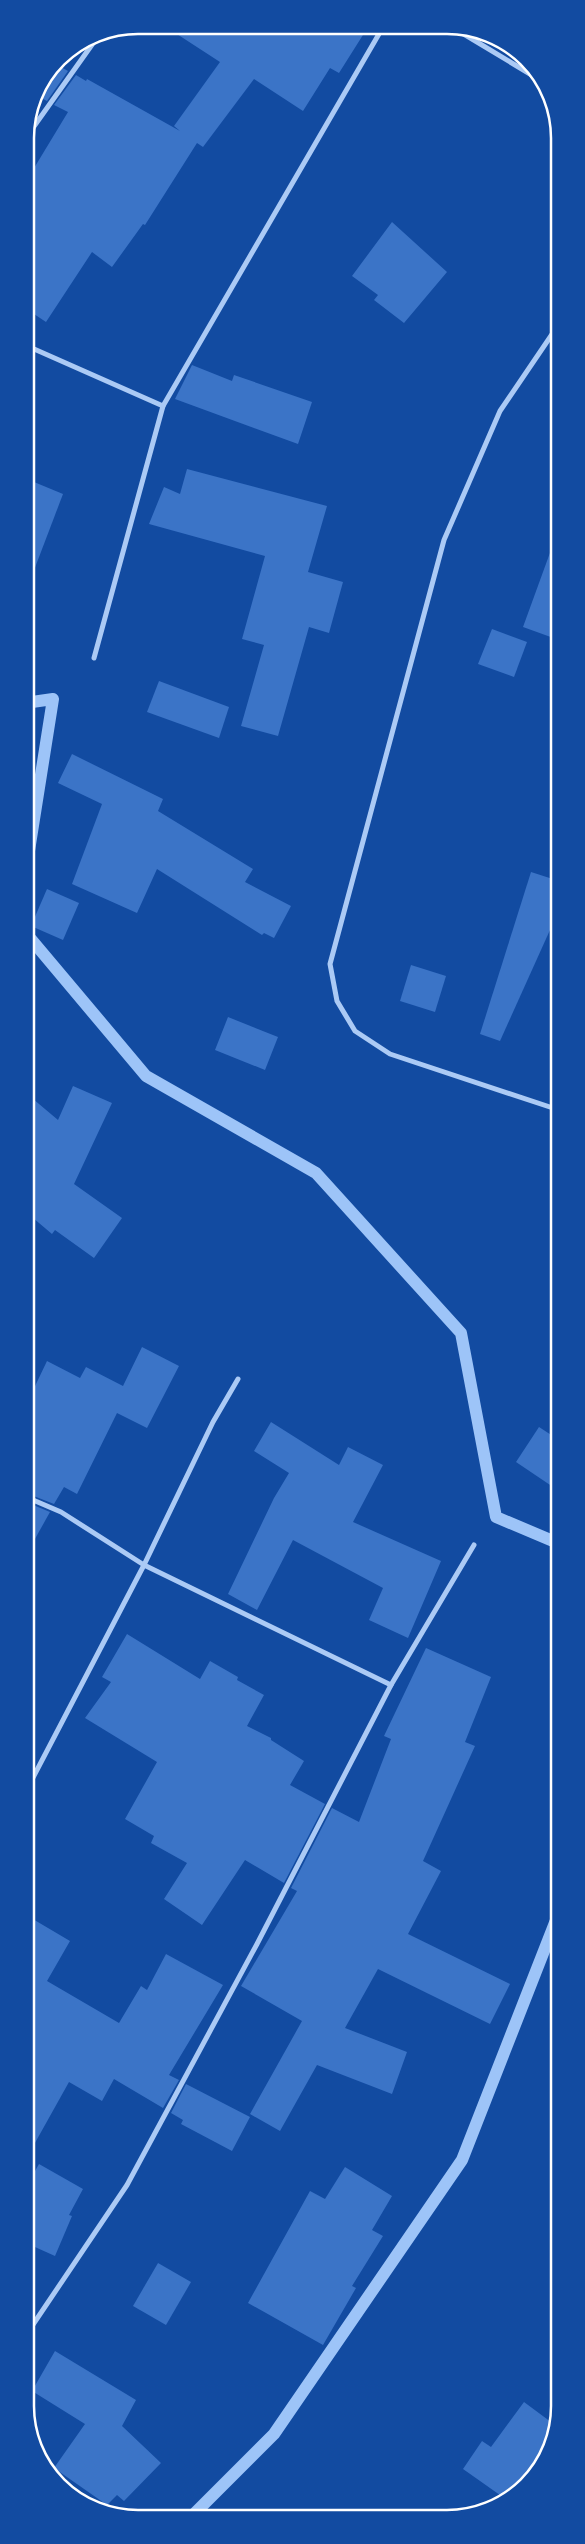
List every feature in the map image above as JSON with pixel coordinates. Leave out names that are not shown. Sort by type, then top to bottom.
[{"type":"street","points":[[94,658],[163,406],[378,34]]},
{"type":"street","points":[[467,36],[529,74]]},
{"type":"street","points":[[35,125],[93,43]]},
{"type":"street","points":[[551,336],[500,411],[444,540],[330,964],[337,1001],[355,1031],[390,1054],[551,1107]]},
{"type":"street","points":[[34,349],[163,406]]},
{"type":"street","points":[[34,1776],[144,1565],[213,1422],[238,1379]]},
{"type":"street","points":[[34,1500],[62,1512],[144,1565],[391,1685]]},
{"type":"street","points":[[34,2322],[127,2184],[257,1944],[391,1685],[474,1545]]},
{"type":"building","points":[[177,34],[364,34],[339,73],[330,68],[303,111],[254,79],[203,147],[197,143],[145,225],[143,224],[112,267],[92,252],[46,322],[34,314],[34,168],[68,112],[54,105],[76,75],[86,81],[87,79],[180,131],[174,126],[220,62]]},
{"type":"building","points":[[61,67],[68,71],[47,101],[41,98],[44,91]]},
{"type":"building","points":[[392,222],[447,272],[404,323],[374,300],[378,295],[352,276]]},
{"type":"building","points":[[192,365],[232,381],[234,375],[312,402],[298,444],[175,399]]},
{"type":"building","points":[[187,469],[327,506],[308,572],[343,582],[329,633],[309,627],[278,736],[241,726],[264,645],[242,639],[265,556],[149,524],[164,487],[180,494]]},
{"type":"building","points":[[34,482],[63,494],[34,570]]},
{"type":"building","points":[[551,550],[551,637],[523,627]]},
{"type":"building","points":[[492,629],[527,642],[514,677],[478,664]]},
{"type":"building","points":[[159,681],[229,707],[219,738],[147,712]]},
{"type":"building","points":[[72,754],[163,799],[158,811],[253,869],[245,882],[291,906],[274,938],[264,933],[262,935],[157,869],[137,913],[72,884],[102,804],[58,783]]},
{"type":"building","points":[[531,872],[551,878],[551,928],[500,1041],[480,1034]]},
{"type":"building","points":[[47,889],[79,903],[63,940],[34,927],[34,919]]},
{"type":"building","points":[[411,965],[446,976],[435,1012],[400,1001]]},
{"type":"building","points":[[228,1017],[278,1037],[265,1070],[215,1050]]},
{"type":"building","points":[[73,1086],[112,1103],[74,1184],[122,1218],[94,1258],[55,1230],[52,1234],[34,1219],[34,1100],[58,1120]]},
{"type":"building","points":[[142,1347],[179,1366],[147,1428],[117,1413],[77,1494],[64,1487],[54,1504],[34,1496],[34,1388],[47,1361],[80,1378],[86,1367],[123,1386]]},
{"type":"building","points":[[271,1422],[339,1465],[348,1447],[383,1465],[353,1522],[441,1561],[408,1638],[369,1620],[383,1588],[293,1540],[257,1610],[228,1594],[274,1498],[289,1473],[254,1451]]},
{"type":"building","points":[[539,1427],[551,1435],[551,1486],[516,1462]]},
{"type":"building","points":[[34,1505],[50,1512],[34,1541]]},
{"type":"building","points":[[127,1634],[200,1679],[210,1661],[238,1677],[237,1680],[264,1695],[247,1726],[271,1738],[271,1740],[304,1761],[290,1785],[325,1804],[284,1883],[245,1860],[202,1925],[164,1899],[187,1863],[151,1843],[154,1836],[125,1819],[157,1762],[85,1718],[111,1682],[102,1677]]},
{"type":"building","points":[[426,1648],[491,1677],[465,1742],[475,1746],[423,1861],[441,1871],[408,1934],[510,1984],[490,2024],[378,1969],[345,2028],[407,2052],[392,2094],[317,2065],[280,2131],[250,2114],[302,2021],[241,1986],[297,1891],[291,1888],[332,1808],[359,1822],[391,1739],[384,1736]]},
{"type":"building","points":[[34,1920],[70,1941],[47,1981],[119,2023],[141,1986],[147,1990],[166,1954],[223,1985],[169,2075],[179,2080],[163,2108],[114,2079],[102,2101],[69,2082],[34,2145]]},
{"type":"building","points":[[186,2084],[250,2117],[232,2151],[181,2124],[183,2120],[171,2113]]},
{"type":"building","points":[[39,2164],[83,2189],[69,2215],[72,2216],[55,2256],[34,2247],[34,2173]]},
{"type":"building","points":[[345,2167],[392,2196],[372,2230],[383,2236],[352,2286],[356,2288],[323,2345],[248,2303],[310,2191],[325,2199]]},
{"type":"building","points":[[158,2263],[191,2282],[166,2325],[133,2306]]},
{"type":"building","points":[[55,2351],[136,2400],[122,2426],[161,2463],[124,2501],[117,2495],[107,2505],[54,2468],[85,2424],[34,2392],[34,2388]]},
{"type":"building","points":[[524,2402],[550,2421],[548,2434],[534,2464],[516,2485],[501,2496],[463,2469],[482,2441],[491,2447]]},
{"type":"waterway","points":[[34,702],[53,699],[34,819]]},
{"type":"waterway","points":[[34,943],[146,1076],[316,1173],[461,1333],[496,1517],[551,1540]]},
{"type":"waterway","points":[[198,2510],[274,2434],[462,2160],[551,1933]]}]
